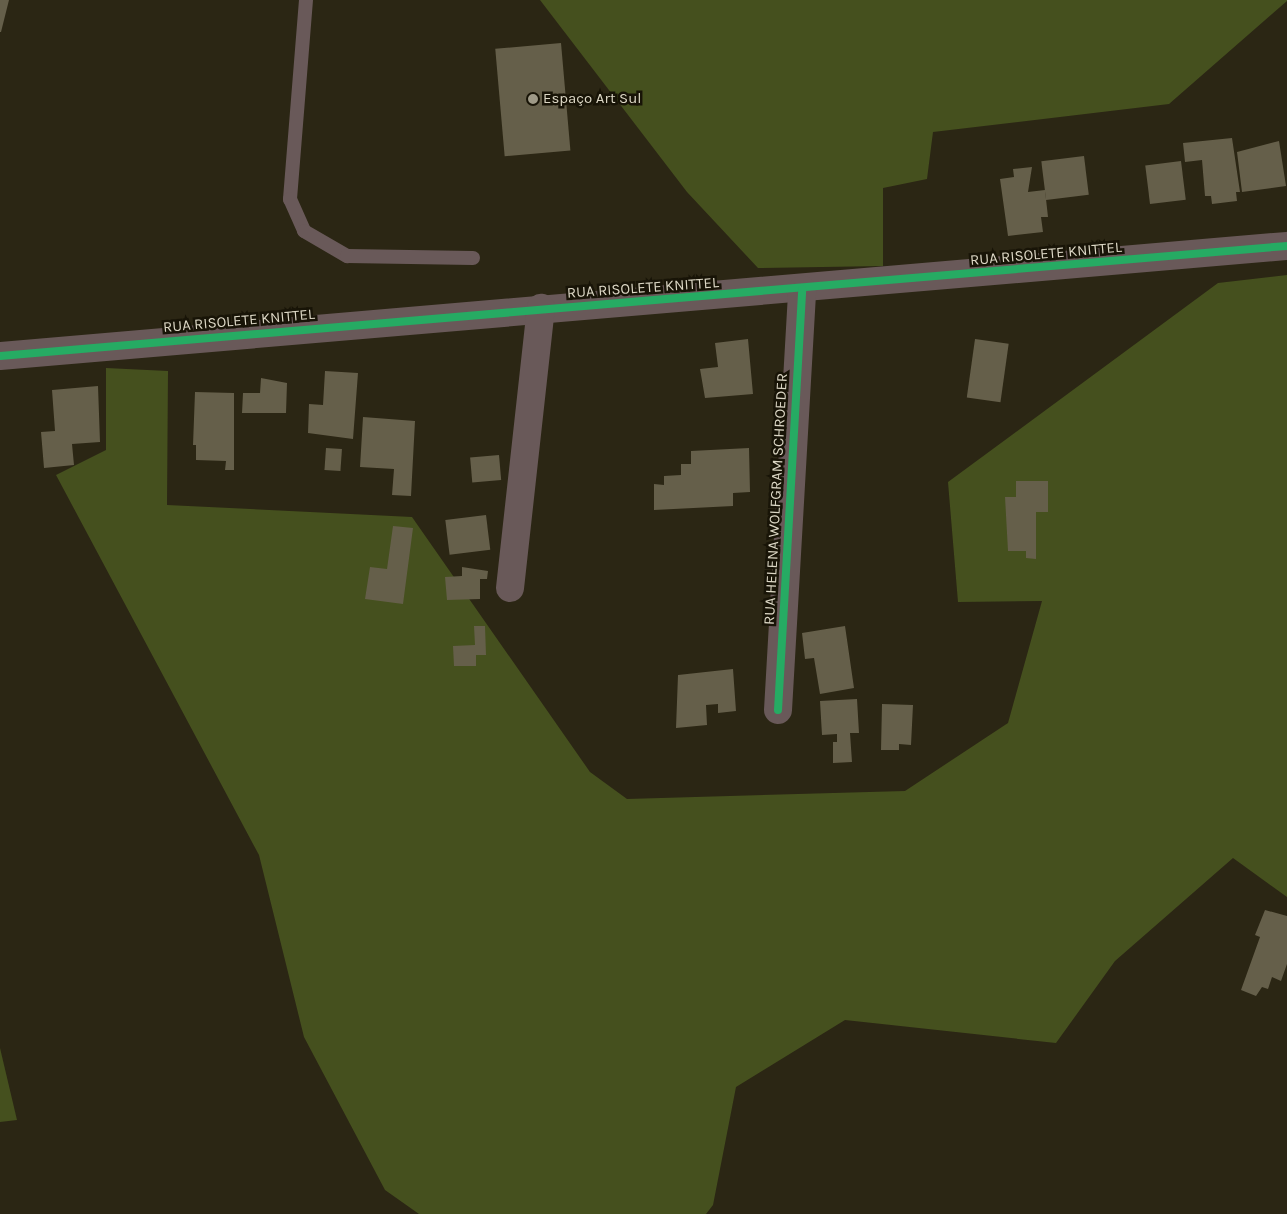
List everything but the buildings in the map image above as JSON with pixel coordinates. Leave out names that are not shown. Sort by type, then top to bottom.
[{"type":"street","name":"RUA RISOLETE KNITTEL","points":[[0,356],[541,308],[802,290],[1287,246]]},
{"type":"street","name":"RUA HELENA WOLFGRAM SCHROEDER","points":[[778,710],[802,290]]},
{"type":"street","points":[[510,588],[541,308]]},
{"type":"lane","points":[[306,0],[290,199],[304,232],[347,256],[473,258]]},
{"type":"green space","points":[[540,0],[1287,1],[1169,104],[933,132],[927,179],[883,188],[883,266],[758,268],[687,192]]},
{"type":"green space","points":[[1287,275],[1287,897],[1233,858],[1115,961],[1056,1043],[845,1020],[736,1087],[713,1205],[706,1214],[419,1214],[385,1190],[304,1037],[259,855],[56,475],[106,450],[106,368],[168,371],[167,505],[412,517],[590,772],[627,799],[905,791],[1008,723],[1042,601],[958,602],[948,482],[1218,283]]},
{"type":"green space","points":[[0,1048],[17,1120],[0,1122]]},
{"type":"cycle path","points":[[0,356],[1287,246]]},
{"type":"cycle path","points":[[778,710],[802,290]]},
{"type":"place","name":"Espaço Art Sul","points":[[533,99]]}]
